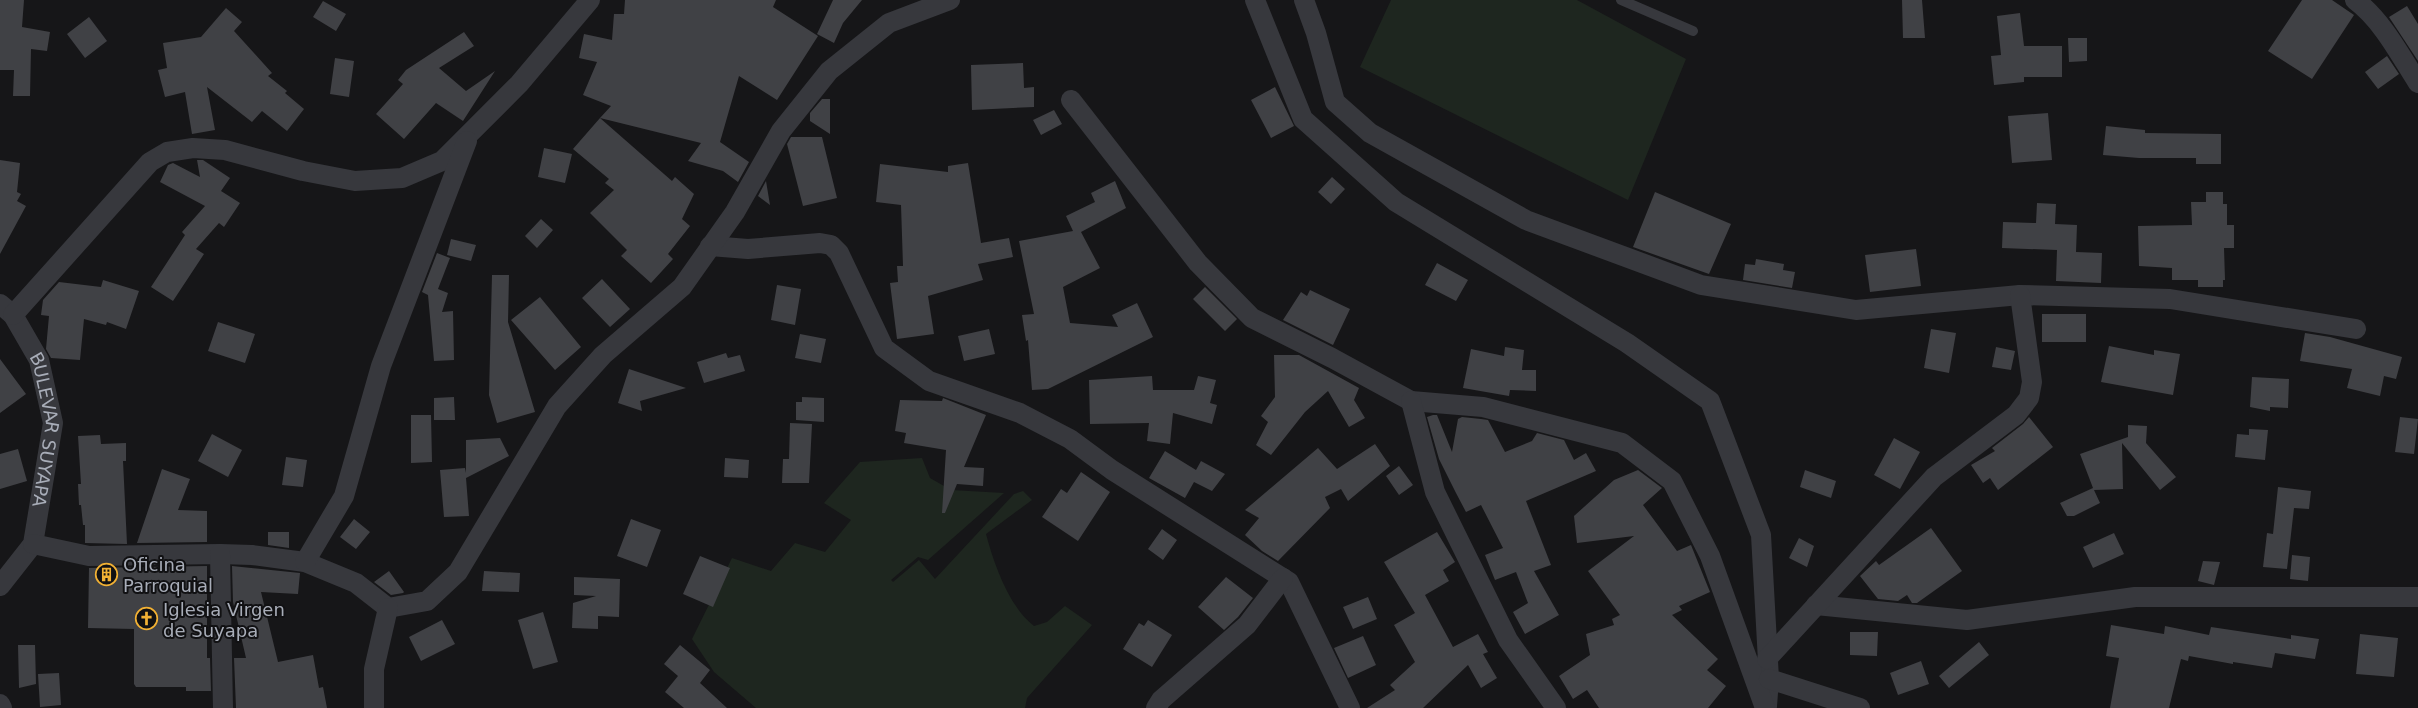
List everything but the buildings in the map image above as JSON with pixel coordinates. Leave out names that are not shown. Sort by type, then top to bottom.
[{"type":"street","points":[[0,586],[34,544],[89,556],[220,554],[252,555],[306,562],[356,583],[388,608],[427,601],[458,572],[557,406],[603,355],[682,287],[735,212],[781,131],[828,71],[889,23],[950,0]]},
{"type":"street","points":[[1255,0],[1303,119],[1396,202],[1627,343],[1710,401],[1761,535],[1768,669],[1766,708]]},
{"type":"street","points":[[1304,0],[1316,33],[1335,102],[1370,133],[1526,220],[1701,286],[1856,310],[2020,295],[2170,299],[2356,329]]},
{"type":"street","points":[[2355,0],[2362,5],[2390,39],[2418,83]]},
{"type":"street","points":[[6,310],[150,162],[167,152],[194,148],[225,150],[303,171],[354,181],[402,178],[442,161],[520,84],[585,2]]},
{"type":"street","points":[[1071,100],[1198,263],[1252,318],[1332,358],[1411,401],[1483,407],[1622,443],[1672,480],[1710,556],[1766,708]]},
{"type":"street","points":[[306,562],[344,496],[381,366],[470,133]]},
{"type":"street","points":[[710,246],[748,249],[820,243],[831,245],[840,253],[884,348],[929,381],[1020,413],[1070,439],[1112,470],[1289,582],[1350,708]]},
{"type":"street","points":[[1768,669],[1816,605],[1934,477],[2016,415],[2029,398],[2032,382],[2020,295]]},
{"type":"street","name":"BULEVAR SUYAPA","points":[[6,310],[39,360],[52,423],[34,544]]},
{"type":"street","points":[[1411,401],[1435,492],[1508,640],[1556,708]]},
{"type":"street","points":[[220,554],[223,708]]},
{"type":"street","points":[[1156,708],[1161,700],[1247,625],[1283,578]]},
{"type":"street","points":[[1816,605],[1967,620],[2135,597],[2418,598]]},
{"type":"street","points":[[374,708],[374,669],[388,608]]},
{"type":"street","points":[[1768,669],[1860,708]]},
{"type":"street","points":[[0,704],[2,708]]},
{"type":"lane","points":[[1621,0],[1693,32]]},
{"type":"shaded area","points":[[1391,0],[1577,0],[1686,59],[1628,200],[1360,67]]},
{"type":"shaded area","points":[[922,458],[930,478],[951,490],[1004,493],[928,560],[918,557],[891,580],[893,582],[919,560],[935,579],[1014,494],[1023,491],[1032,500],[986,534],[998,571],[1010,596],[1025,618],[1034,626],[1047,622],[1065,606],[1092,625],[1027,698],[1025,708],[756,708],[714,672],[692,639],[732,558],[771,571],[795,543],[825,552],[851,520],[824,503],[860,462]]},
{"type":"place","name":"Oficina Parroquial","points":[[107,574]]},
{"type":"place","name":"Iglesia Virgen de Suyapa","points":[[147,619]]}]
